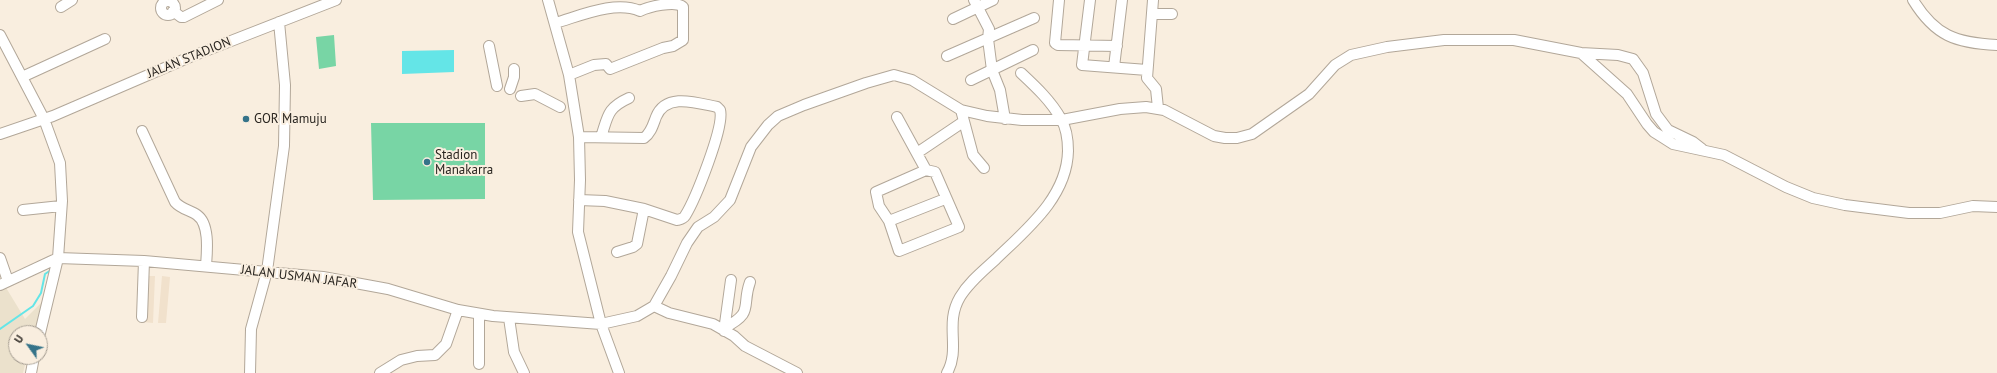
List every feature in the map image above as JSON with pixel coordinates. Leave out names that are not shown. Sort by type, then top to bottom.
[{"type":"street","points":[[61,7],[72,0]]},
{"type":"street","name":"JALAN STADION","points":[[0,134],[44,119],[336,0]]},
{"type":"street","points":[[548,0],[569,75],[579,136],[578,232],[601,324],[619,373]]},
{"type":"street","points":[[953,19],[975,4],[993,0]]},
{"type":"street","points":[[1059,0],[1055,43],[1058,45],[1117,46]]},
{"type":"street","points":[[1090,0],[1082,65],[1147,70]]},
{"type":"street","points":[[1114,67],[1122,0]]},
{"type":"street","points":[[1153,0],[1147,78],[1156,88],[1158,108]]},
{"type":"street","points":[[1913,0],[1923,15],[1945,35],[1967,43],[1997,45]]},
{"type":"street","points":[[173,11],[181,17],[184,17],[214,1]]},
{"type":"street","points":[[555,23],[604,9],[626,7],[640,11],[650,6],[675,4],[683,7],[683,40],[673,46],[663,48],[610,69],[606,64],[594,66],[569,75]]},
{"type":"street","points":[[975,4],[989,30],[988,39],[992,70],[1000,90],[1005,119]]},
{"type":"street","points":[[1152,14],[1172,14]]},
{"type":"street","points":[[947,56],[1034,18]]},
{"type":"street","points":[[250,373],[251,329],[268,271],[284,146],[285,85],[279,22]]},
{"type":"street","points":[[0,35],[44,119],[60,163],[62,206],[58,258],[42,325]]},
{"type":"street","points":[[22,77],[105,39]]},
{"type":"street","points":[[797,373],[757,353],[742,344],[734,336],[713,324],[669,313],[654,306],[694,232],[698,227],[714,217],[730,200],[754,141],[762,130],[778,116],[804,105],[894,75],[901,76],[917,83],[961,110],[987,116],[1005,119],[1062,120],[1136,107],[1158,108],[1214,136],[1237,138],[1252,134],[1309,94],[1335,65],[1343,59],[1363,52],[1444,40],[1514,40],[1581,52],[1618,55],[1633,59],[1643,73],[1656,114],[1668,130],[1693,142],[1702,150]]},
{"type":"street","points":[[489,46],[497,86]]},
{"type":"street","points":[[971,80],[1033,50]]},
{"type":"street","points":[[1581,52],[1627,94],[1654,132],[1673,144],[1730,158],[1786,187],[1836,204],[1909,213],[1940,213],[1973,206],[1997,207]]},
{"type":"street","points":[[510,89],[514,77],[514,69]]},
{"type":"street","points":[[947,373],[954,349],[951,325],[960,298],[971,282],[1036,220],[1053,198],[1064,178],[1068,137],[1062,120],[1046,98],[1021,73]]},
{"type":"street","points":[[521,96],[535,94],[560,107]]},
{"type":"street","points":[[601,137],[612,108],[616,104],[628,98]]},
{"type":"street","points":[[579,136],[644,138],[651,131],[661,108],[667,103],[677,101],[712,106],[720,110],[718,128],[705,173],[685,216],[677,220],[644,209],[606,200],[579,200]]},
{"type":"street","points":[[961,110],[973,155],[984,168]]},
{"type":"street","points":[[897,117],[926,170]]},
{"type":"street","points":[[917,153],[963,122]]},
{"type":"street","points":[[142,130],[175,202],[183,209],[196,214],[202,223],[206,240],[206,266]]},
{"type":"street","points":[[926,170],[935,172],[945,199],[959,228],[899,251],[889,221],[880,206],[876,192],[926,170]]},
{"type":"street","points":[[889,221],[945,199]]},
{"type":"street","points":[[23,210],[62,206]]},
{"type":"street","points":[[617,252],[633,247],[636,244],[644,209]]},
{"type":"street","points":[[0,258],[4,283]]},
{"type":"street","name":"JALAN USMAN JAFAR","points":[[4,283],[58,258],[144,261],[268,271],[323,278],[388,289],[458,310],[509,318],[601,324],[637,316],[654,306]]},
{"type":"street","points":[[142,318],[144,261]]},
{"type":"street","points":[[724,330],[731,280]]},
{"type":"street","points":[[724,330],[743,315],[747,303],[746,294],[749,285],[727,306]]},
{"type":"street","points":[[380,373],[400,360],[415,356],[435,355],[446,344],[458,310]]},
{"type":"street","points":[[479,314],[479,364]]},
{"type":"street","points":[[509,318],[514,352],[524,373]]},
{"type":"shaded area","points":[[145,276],[155,276],[153,323],[143,322]]},
{"type":"shaded area","points":[[162,276],[170,277],[166,323],[158,323]]},
{"type":"shaded area","points":[[5,286],[25,319],[44,300],[36,325],[8,325],[8,365],[25,365],[23,373],[0,373],[0,288]]},
{"type":"green space","points":[[334,35],[336,66],[319,69],[316,37]]},
{"type":"green space","points":[[371,123],[485,123],[485,199],[373,200]]},
{"type":"water","points":[[454,50],[454,72],[402,74],[402,51]]},
{"type":"waterway","points":[[0,329],[33,306],[41,293],[45,274],[51,270]]},
{"type":"place","name":"GOR Mamuju","points":[[246,119]]},
{"type":"place","name":"Stadion Manakarra","points":[[427,162]]}]
